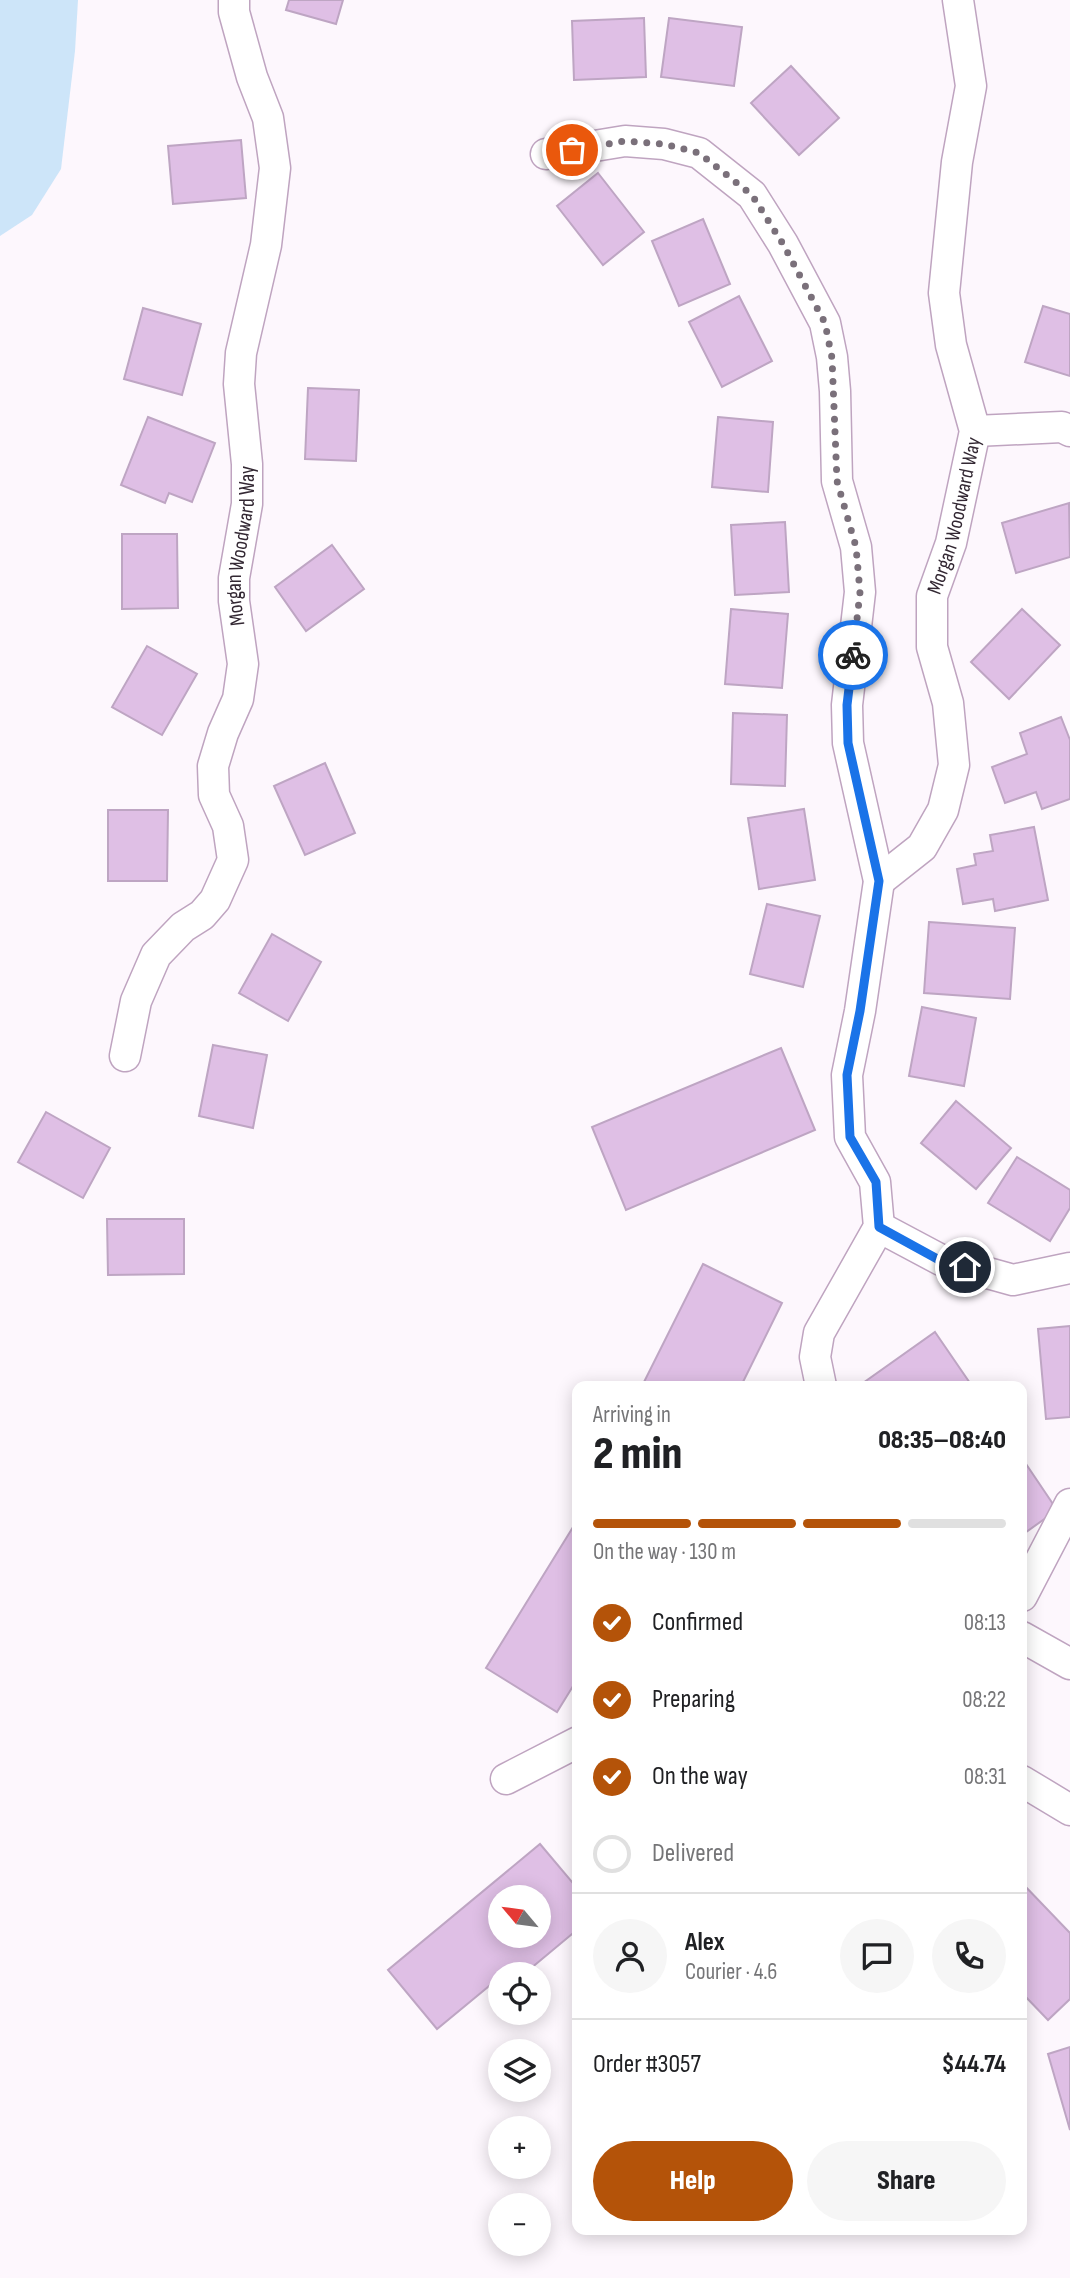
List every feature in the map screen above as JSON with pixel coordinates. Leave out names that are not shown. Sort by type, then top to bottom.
[{"type":"street","name":"Morgan Woodward Way","points":[[125,1056],[136,1001],[156,955],[183,927],[202,915],[215,901],[233,860],[228,826],[215,795],[213,766],[223,733],[238,699],[243,664],[234,601],[234,578],[247,504],[247,464],[239,384],[241,352],[266,244],[275,168],[268,118],[252,77],[234,12],[234,0]]},
{"type":"street","name":"Morgan Woodward Way","points":[[879,881],[922,847],[943,810],[954,765],[948,703],[932,647],[932,596],[951,543],[975,430],[951,345],[944,293],[957,162],[971,86],[958,0]]},
{"type":"street","points":[[546,154],[625,141],[664,144],[699,153],[752,195],[783,244],[825,323],[835,391],[837,481],[856,547],[860,592],[847,705],[848,743],[879,881],[860,1011],[847,1075],[850,1137],[876,1182],[879,1227],[819,1333],[815,1357],[820,1381]]},
{"type":"street","points":[[975,430],[1062,427],[1070,431]]},
{"type":"street","points":[[879,1227],[941,1261],[1013,1280],[1070,1268]]},
{"type":"street","points":[[1027,1586],[1070,1504]]},
{"type":"street","points":[[1027,1640],[1070,1664]]},
{"type":"street","points":[[506,1779],[572,1745]]},
{"type":"street","points":[[1027,1784],[1070,1810]]},
{"type":"water","points":[[0,0],[78,0],[75,51],[61,169],[32,215],[0,236]]},
{"type":"building","points":[[289,0],[343,0],[336,24],[286,10]]},
{"type":"building","points":[[644,18],[646,77],[574,80],[572,21]]},
{"type":"building","points":[[669,18],[742,27],[734,86],[661,77]]},
{"type":"building","points":[[791,66],[839,118],[799,155],[751,103]]},
{"type":"building","points":[[241,140],[246,198],[173,204],[168,146]]},
{"type":"building","points":[[598,173],[644,232],[603,265],[557,206]]},
{"type":"building","points":[[703,219],[730,284],[679,306],[652,241]]},
{"type":"building","points":[[739,296],[772,361],[722,387],[689,322]]},
{"type":"building","points":[[1043,306],[1070,314],[1070,376],[1025,362]]},
{"type":"building","points":[[143,308],[201,324],[182,395],[124,379]]},
{"type":"building","points":[[308,388],[359,390],[356,461],[305,459]]},
{"type":"building","points":[[148,417],[215,443],[192,502],[169,493],[165,503],[121,485]]},
{"type":"building","points":[[718,417],[773,422],[768,492],[712,487]]},
{"type":"building","points":[[1069,503],[1070,557],[1016,573],[1002,523]]},
{"type":"building","points":[[785,522],[789,592],[735,595],[731,525]]},
{"type":"building","points":[[122,534],[177,534],[178,608],[122,609]]},
{"type":"building","points":[[332,545],[364,589],[306,631],[275,587]]},
{"type":"building","points":[[731,609],[788,614],[782,688],[725,684]]},
{"type":"building","points":[[1022,609],[1060,645],[1009,699],[971,662]]},
{"type":"building","points":[[147,646],[197,674],[162,735],[112,707]]},
{"type":"building","points":[[733,713],[787,715],[785,786],[731,784]]},
{"type":"building","points":[[1061,717],[1070,740],[1070,799],[1042,809],[1036,792],[1005,803],[992,767],[1027,754],[1020,733]]},
{"type":"building","points":[[325,763],[355,833],[305,855],[274,786]]},
{"type":"building","points":[[804,809],[815,880],[759,889],[748,818]]},
{"type":"building","points":[[108,810],[168,810],[167,881],[108,881]]},
{"type":"building","points":[[1034,827],[1048,900],[995,911],[993,899],[963,904],[957,869],[976,865],[974,854],[993,851],[990,835]]},
{"type":"building","points":[[767,904],[820,916],[803,987],[750,974]]},
{"type":"building","points":[[929,922],[1015,928],[1010,999],[924,993]]},
{"type":"building","points":[[272,934],[321,962],[288,1021],[239,993]]},
{"type":"building","points":[[922,1007],[976,1018],[964,1086],[909,1076]]},
{"type":"building","points":[[213,1045],[267,1055],[253,1128],[199,1116]]},
{"type":"building","points":[[781,1048],[815,1130],[626,1210],[592,1127]]},
{"type":"building","points":[[956,1101],[1011,1148],[976,1189],[921,1143]]},
{"type":"building","points":[[46,1112],[110,1148],[83,1198],[18,1162]]},
{"type":"building","points":[[1017,1157],[1070,1190],[1070,1208],[1050,1241],[988,1203]]},
{"type":"building","points":[[107,1219],[184,1219],[184,1274],[108,1275]]},
{"type":"building","points":[[703,1264],[782,1303],[743,1381],[644,1381]]},
{"type":"building","points":[[1070,1326],[1070,1417],[1046,1419],[1038,1329]]},
{"type":"building","points":[[935,1332],[969,1381],[866,1381]]},
{"type":"building","points":[[1027,1465],[1057,1510],[1027,1531]]},
{"type":"building","points":[[572,1529],[572,1688],[557,1712],[486,1668]]},
{"type":"building","points":[[540,1844],[572,1882],[572,1934],[538,1962],[488,1962],[488,1987],[437,2029],[388,1970],[488,1887],[488,1948],[551,1948],[551,1885],[491,1885]]},
{"type":"building","points":[[1027,1888],[1070,1933],[1070,1999],[1048,2020],[1027,1998]]},
{"type":"building","points":[[1070,2047],[1070,2130],[1048,2054]]},
{"type":"way so far","points":[[572,150],[625,141],[664,144],[699,153],[752,195],[783,244],[825,323],[832,358],[837,481],[856,547],[860,592],[853,655]]},
{"type":"route","points":[[853,655],[847,705],[848,743],[879,881],[860,1011],[847,1075],[850,1137],[876,1182],[879,1227],[941,1261],[965,1267]]}]
